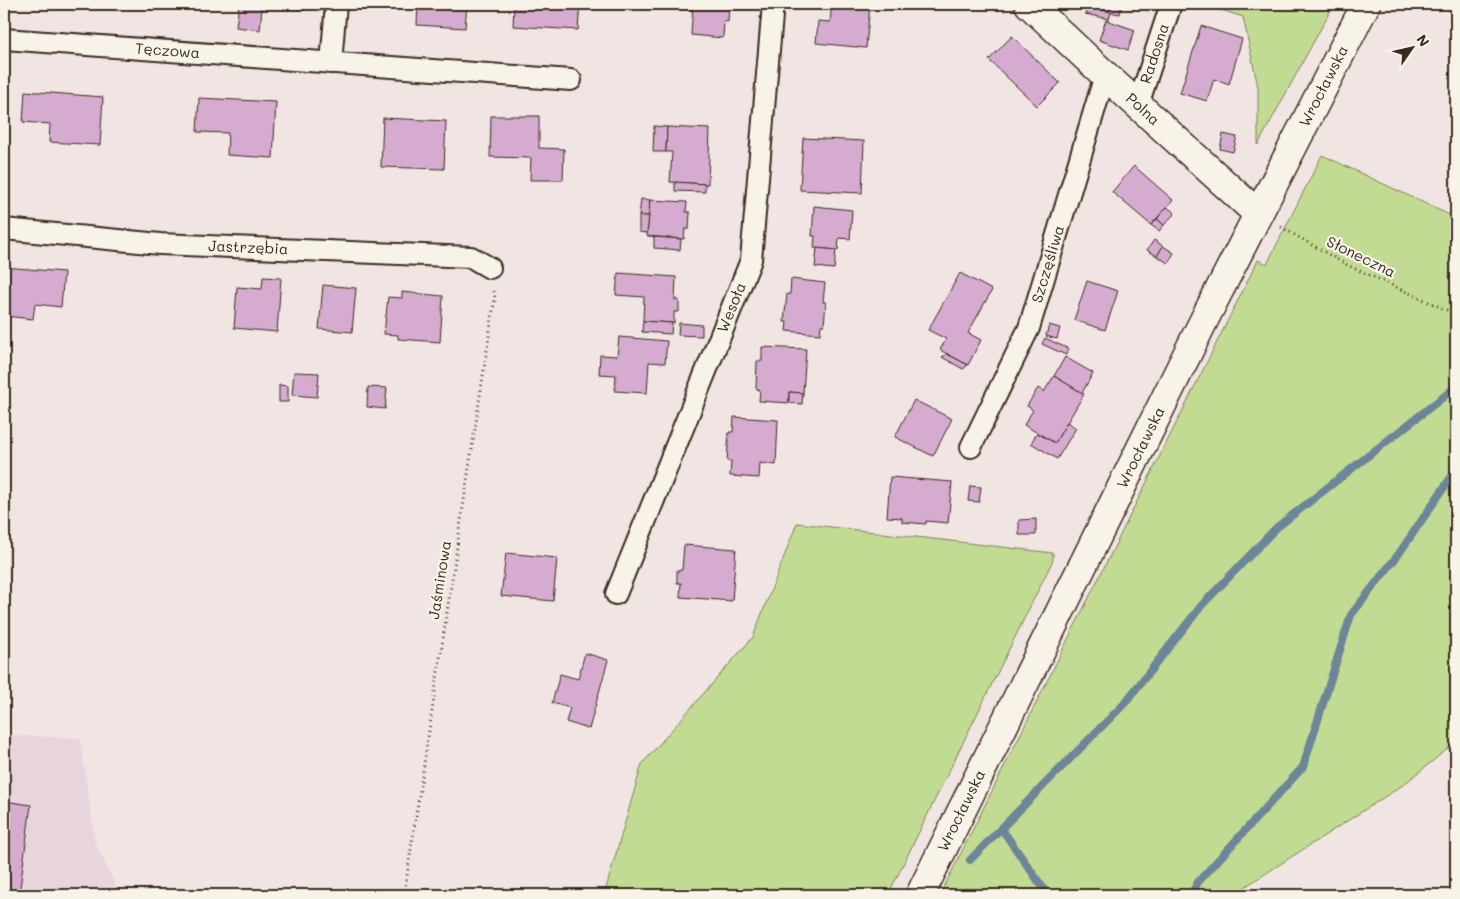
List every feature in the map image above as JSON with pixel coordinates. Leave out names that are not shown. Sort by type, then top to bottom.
[{"type":"main road","name":"Polna","points":[[1029,4],[1258,214]]},
{"type":"main road","name":"Wrocławska","points":[[920,895],[1258,214],[1366,4]]},
{"type":"street","points":[[331,63],[336,4]]},
{"type":"street","name":"Wesoła","points":[[616,594],[751,260],[772,4]]},
{"type":"street","name":"Radosna","points":[[1138,105],[1171,4]]},
{"type":"street","name":"Tęczowa","points":[[4,39],[571,80]]},
{"type":"street","name":"Szczęśliwa","points":[[971,447],[1029,328],[1105,75]]},
{"type":"street","name":"Jastrzębia","points":[[4,229],[160,244],[461,256],[471,257],[490,268]]},
{"type":"path","name":"Słoneczna","points":[[1258,214],[1347,265],[1449,311],[1456,316]]},
{"type":"path","name":"Jaśminowa","points":[[404,895],[495,297],[490,268]]},
{"type":"shaded area","points":[[4,735],[80,738],[95,842],[120,895],[4,895]]},
{"type":"green space","points":[[1202,4],[1334,4],[1258,145],[1258,87],[1243,17]]},
{"type":"green space","points":[[1322,155],[1456,218],[1456,742],[1403,785],[1240,890],[1237,895],[940,895],[1258,260],[1267,264]]},
{"type":"green space","points":[[797,523],[1053,553],[1053,560],[888,895],[604,895],[642,764],[753,637]]},
{"type":"building","points":[[114,4],[153,4],[153,7],[114,7]]},
{"type":"building","points":[[239,4],[262,7],[260,30],[236,27]]},
{"type":"building","points":[[270,4],[307,4],[306,10],[270,7]]},
{"type":"building","points":[[418,4],[467,4],[465,28],[417,25]]},
{"type":"building","points":[[514,4],[580,4],[578,30],[513,26]]},
{"type":"building","points":[[681,4],[693,4],[692,10],[681,9]]},
{"type":"building","points":[[693,4],[726,4],[726,6],[729,6],[728,22],[724,21],[723,38],[691,35]]},
{"type":"building","points":[[832,4],[870,4],[866,48],[816,43],[818,21],[830,22]]},
{"type":"building","points":[[1084,4],[1122,4],[1120,14],[1083,7]]},
{"type":"building","points":[[1087,7],[1111,12],[1109,19],[1085,14]]},
{"type":"building","points":[[1106,20],[1135,30],[1128,50],[1099,40]]},
{"type":"building","points":[[1201,26],[1242,39],[1229,84],[1214,79],[1207,101],[1180,93]]},
{"type":"building","points":[[1012,36],[1060,83],[1037,106],[989,60]]},
{"type":"building","points":[[25,91],[103,97],[100,145],[49,142],[50,124],[23,122]]},
{"type":"building","points":[[199,98],[276,102],[273,158],[227,155],[228,133],[197,132]]},
{"type":"building","points":[[491,116],[539,116],[539,148],[564,149],[563,180],[530,180],[531,158],[490,157]]},
{"type":"building","points":[[383,118],[446,121],[444,169],[381,167]]},
{"type":"building","points":[[654,126],[667,127],[666,152],[653,152]]},
{"type":"building","points":[[667,127],[710,129],[708,184],[670,182],[672,152],[666,152]]},
{"type":"building","points":[[1223,134],[1237,137],[1233,152],[1220,149]]},
{"type":"building","points":[[803,138],[864,141],[862,193],[800,190]]},
{"type":"building","points":[[1134,166],[1173,200],[1151,225],[1112,192]]},
{"type":"building","points":[[675,182],[705,184],[705,192],[675,191]]},
{"type":"building","points":[[641,199],[650,200],[649,216],[639,216]]},
{"type":"building","points":[[650,200],[687,202],[686,212],[690,212],[689,229],[685,229],[684,239],[647,236]]},
{"type":"building","points":[[814,206],[852,210],[850,239],[839,238],[838,250],[814,248],[815,236],[812,236]]},
{"type":"building","points":[[1167,207],[1175,213],[1164,225],[1157,219]]},
{"type":"building","points":[[639,216],[649,216],[647,233],[639,232]]},
{"type":"building","points":[[1157,219],[1164,225],[1159,231],[1151,225]]},
{"type":"building","points":[[654,237],[681,239],[680,250],[654,248]]},
{"type":"building","points":[[1154,240],[1163,246],[1157,256],[1147,250]]},
{"type":"building","points":[[1163,246],[1174,253],[1168,263],[1157,256]]},
{"type":"building","points":[[817,248],[836,250],[834,269],[815,267]]},
{"type":"building","points":[[4,267],[64,272],[61,307],[35,304],[33,319],[4,316]]},
{"type":"building","points":[[618,273],[676,277],[675,300],[679,300],[679,312],[674,312],[674,323],[643,321],[644,297],[616,295]]},
{"type":"building","points":[[960,273],[992,290],[968,333],[981,340],[968,365],[940,350],[946,339],[928,330]]},
{"type":"building","points":[[263,277],[281,278],[277,332],[234,328],[237,287],[262,289]]},
{"type":"building","points":[[791,279],[825,283],[823,302],[826,302],[824,325],[821,325],[820,334],[786,331],[787,322],[784,322],[787,294],[790,294]]},
{"type":"building","points":[[1087,281],[1118,291],[1105,330],[1074,320]]},
{"type":"building","points":[[323,285],[356,288],[352,332],[319,329]]},
{"type":"building","points":[[402,292],[443,296],[440,342],[398,339],[398,335],[384,334],[388,297],[402,298]]},
{"type":"building","points":[[643,321],[672,323],[671,334],[642,332]]},
{"type":"building","points":[[679,323],[702,325],[702,336],[678,335]]},
{"type":"building","points":[[1049,325],[1060,328],[1057,339],[1046,336]]},
{"type":"building","points":[[619,337],[667,341],[665,363],[649,362],[647,393],[615,391],[616,375],[599,374],[600,355],[617,356]]},
{"type":"building","points":[[1045,338],[1069,349],[1066,355],[1042,344]]},
{"type":"building","points":[[762,347],[806,349],[803,393],[789,392],[789,403],[759,401],[760,390],[756,389],[757,361],[762,361]]},
{"type":"building","points":[[947,354],[968,365],[963,369],[942,357]]},
{"type":"building","points":[[1065,357],[1093,373],[1082,393],[1054,376]]},
{"type":"building","points":[[294,372],[319,373],[317,397],[292,395]]},
{"type":"building","points":[[1054,376],[1084,394],[1055,443],[1024,425],[1033,410],[1027,406],[1038,388],[1044,392]]},
{"type":"building","points":[[279,385],[288,386],[288,402],[279,402]]},
{"type":"building","points":[[368,387],[387,388],[385,409],[367,407]]},
{"type":"building","points":[[789,392],[803,393],[802,404],[789,403]]},
{"type":"building","points":[[914,400],[952,419],[933,456],[895,437]]},
{"type":"building","points":[[734,417],[778,420],[776,465],[760,463],[759,478],[730,476],[731,461],[727,461],[729,432],[733,432]]},
{"type":"building","points":[[1067,422],[1076,428],[1057,459],[1031,443],[1037,433],[1055,443]]},
{"type":"building","points":[[890,477],[952,482],[948,523],[926,521],[926,524],[902,522],[902,518],[887,517]]},
{"type":"building","points":[[970,486],[981,487],[979,502],[968,501]]},
{"type":"building","points":[[1036,519],[1036,535],[1019,535],[1019,520]]},
{"type":"building","points":[[684,545],[736,549],[732,601],[680,597],[681,583],[677,583],[677,570],[682,570]]},
{"type":"building","points":[[506,553],[557,558],[553,601],[501,596]]},
{"type":"building","points":[[585,653],[608,660],[589,729],[566,722],[570,708],[552,703],[560,674],[578,679]]},
{"type":"building","points":[[4,801],[31,805],[19,895],[4,895]]},
{"type":"waterway","points":[[970,860],[1124,704],[1202,605],[1276,528],[1456,387]]},
{"type":"waterway","points":[[1191,895],[1198,882],[1303,767],[1351,615],[1398,555],[1456,470]]},
{"type":"waterway","points":[[1001,828],[1048,895]]}]
